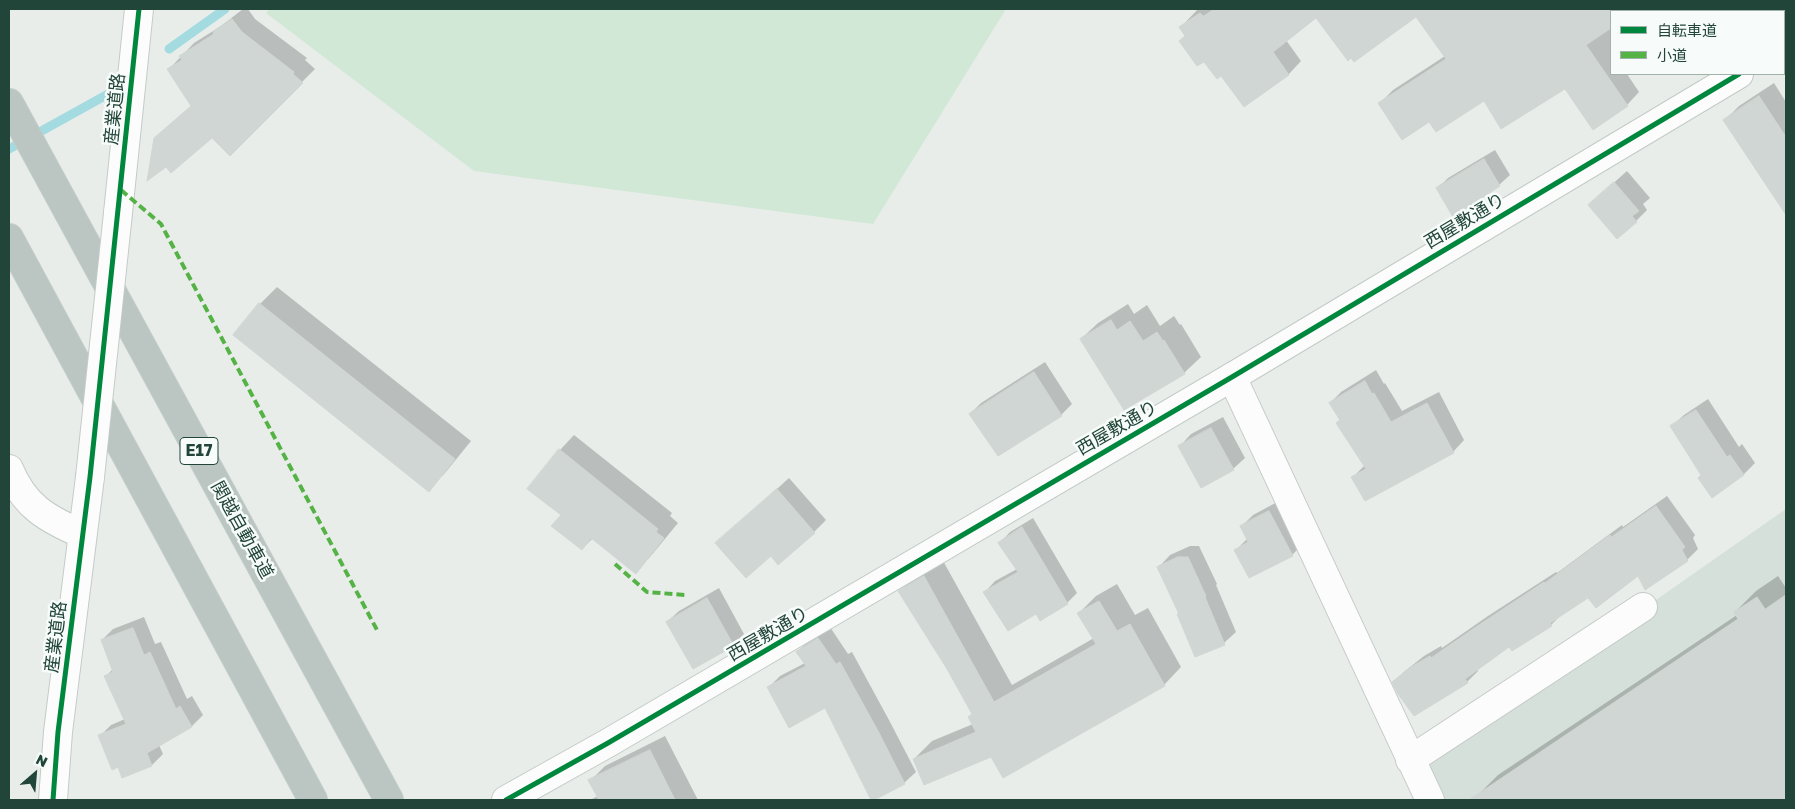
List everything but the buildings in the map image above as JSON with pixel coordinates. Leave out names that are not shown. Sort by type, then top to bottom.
[{"type":"highway","name":"関越自動車道","points":[[9,103],[389,800]]},
{"type":"highway","points":[[9,238],[313,800]]},
{"type":"street","name":"産業道路","points":[[52,800],[58,732],[90,477],[138,9]]},
{"type":"street","name":"西屋敷通り","points":[[506,800],[617,738],[1232,377],[1737,75]]},
{"type":"street","points":[[1232,377],[1430,800]]},
{"type":"street","points":[[9,469],[23,496],[39,512],[82,534]]},
{"type":"street","points":[[1410,760],[1643,607]]},
{"type":"shaded area","points":[[1786,509],[1786,800],[1442,800],[1428,771],[1430,758]]},
{"type":"green space","points":[[270,9],[1006,9],[873,224],[474,171],[266,13]]},
{"type":"waterway","points":[[169,49],[225,9]]},
{"type":"waterway","points":[[9,149],[110,93]]},
{"type":"marked path","points":[[121,190],[161,224],[377,630]]},
{"type":"marked path","points":[[615,564],[647,592],[685,595]]},
{"type":"cycle path","points":[[53,800],[58,732],[90,477],[139,9]]},
{"type":"cycle path","points":[[506,800],[608,743],[1232,377],[1737,75]]}]
